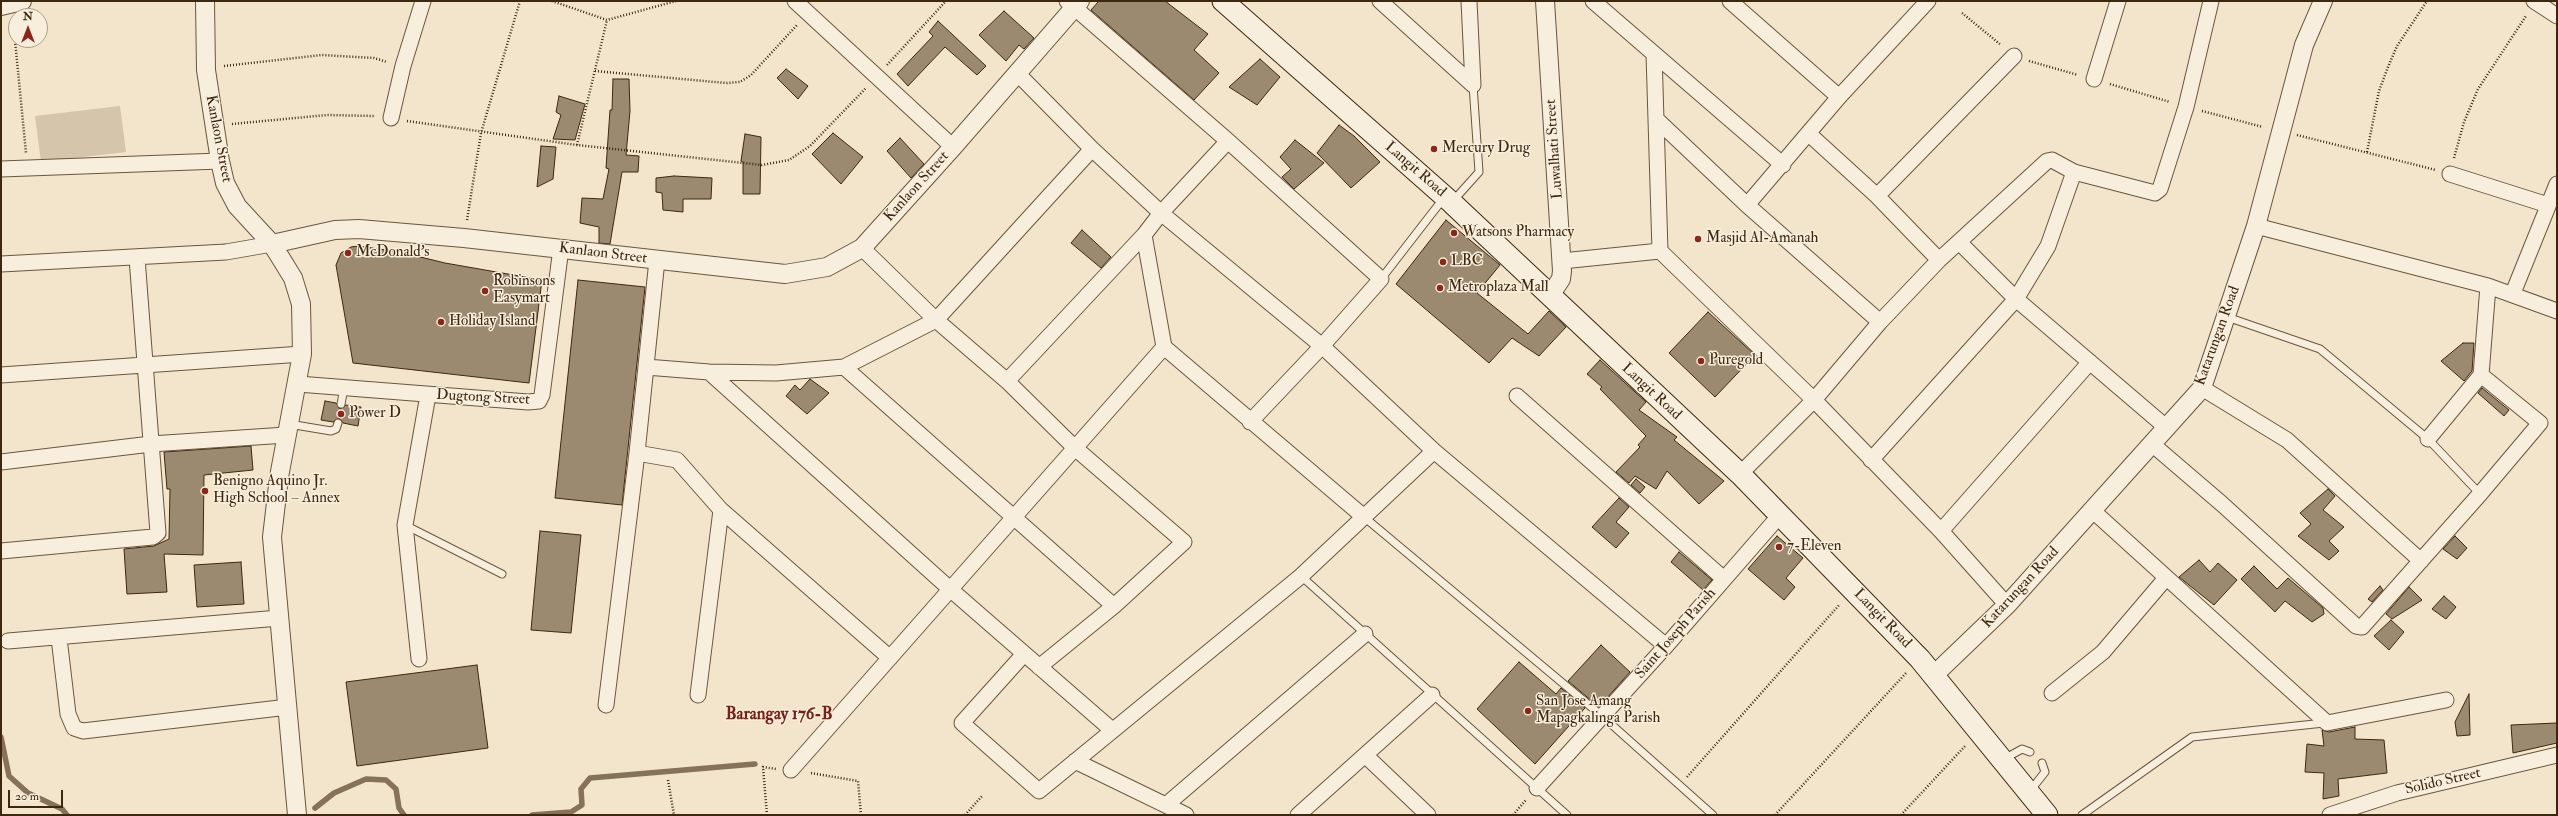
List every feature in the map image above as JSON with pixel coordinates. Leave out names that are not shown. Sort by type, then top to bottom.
[{"type":"main road","name":"Langit Road","points":[[1223,1],[1448,200],[1551,294],[1740,474],[1920,659],[1979,730],[2037,807]]},
{"type":"street","name":"Kanlaon Street","points":[[205,1],[206,70],[214,128],[225,183],[237,206],[272,244],[336,230],[359,229],[561,248],[785,274],[827,267],[862,248],[953,147],[1017,73],[1074,3]]},
{"type":"street","points":[[391,118],[403,66],[423,1]]},
{"type":"street","points":[[795,1],[876,78],[953,147]]},
{"type":"street","points":[[1380,1],[1473,86]]},
{"type":"street","points":[[1469,1],[1473,86]]},
{"type":"street","name":"Luwalhati Street","points":[[1545,1],[1562,261],[1561,279],[1551,294]]},
{"type":"street","points":[[1593,1],[1783,164]]},
{"type":"street","points":[[1730,1],[1839,97]]},
{"type":"street","points":[[1747,205],[1839,97],[1928,1]]},
{"type":"street","points":[[2094,79],[2118,1]]},
{"type":"street","points":[[1740,474],[1814,400],[1880,322],[1939,260],[2047,161],[2052,160],[2074,172],[2155,193],[2160,189],[2186,107],[2211,1]]},
{"type":"street","name":"Katarungan Road","points":[[1934,675],[2007,605],[2202,388],[2256,226],[2304,45],[2323,1]]},
{"type":"street","points":[[2535,1],[2557,16]]},
{"type":"street","points":[[1074,3],[1381,279],[1322,346],[1250,422]]},
{"type":"street","points":[[1654,54],[1660,251],[1814,400],[1941,531],[2007,605]]},
{"type":"street","points":[[1877,196],[2014,56]]},
{"type":"street","points":[[1017,73],[1092,149],[1161,213],[1322,346],[1434,451],[1666,646]]},
{"type":"street","points":[[1656,119],[1747,205],[1880,322]]},
{"type":"street","points":[[1809,134],[1877,196],[1939,260]]},
{"type":"street","points":[[1007,381],[1144,235],[1161,213],[1228,140]]},
{"type":"street","points":[[646,367],[709,372],[776,373],[844,367],[936,320],[1092,149]]},
{"type":"street","points":[[1,169],[220,161]]},
{"type":"street","points":[[1871,460],[2016,299],[2048,246],[2074,172]]},
{"type":"street","points":[[2450,174],[2548,205]]},
{"type":"street","points":[[2513,293],[2557,184]]},
{"type":"street","points":[[2256,226],[2513,293],[2557,311]]},
{"type":"street","points":[[1144,235],[1164,347],[1250,422],[1364,517]]},
{"type":"street","points":[[1959,242],[2016,299],[2167,428]]},
{"type":"street","points":[[1,264],[137,258],[226,252],[272,244],[293,278],[301,304],[302,354],[298,384],[287,429],[272,537],[297,815]]},
{"type":"street","name":"Dugtong Street","points":[[298,384],[428,395],[539,401],[542,395],[561,248]]},
{"type":"street","points":[[862,248],[936,320],[1007,381],[1075,448],[1184,542],[1114,606],[1039,667]]},
{"type":"street","points":[[1562,261],[1660,251]]},
{"type":"street","points":[[1,551],[156,535],[158,531],[152,444],[144,366],[137,258]]},
{"type":"street","points":[[606,705],[637,453],[657,260]]},
{"type":"street","points":[[2428,439],[2481,375],[2488,286]]},
{"type":"street","points":[[791,770],[1164,347]]},
{"type":"street","points":[[1,375],[302,354]]},
{"type":"street","points":[[1941,531],[2090,362]]},
{"type":"street","points":[[844,367],[1114,606]]},
{"type":"street","points":[[709,372],[950,590],[1112,730]]},
{"type":"street","points":[[2152,444],[2358,627],[2364,625],[2480,494],[2540,423],[2481,375]]},
{"type":"street","points":[[2202,388],[2287,440],[2421,561]]},
{"type":"street","points":[[420,659],[405,525],[428,395]]},
{"type":"street","points":[[1517,396],[1724,579]]},
{"type":"street","points":[[1,462],[287,429]]},
{"type":"street","points":[[1024,654],[962,723],[1039,791],[1301,576],[1434,451]]},
{"type":"street","points":[[637,453],[677,460],[721,510],[890,658]]},
{"type":"street","points":[[698,695],[721,510]]},
{"type":"street","points":[[2092,510],[2327,723],[2446,700]]},
{"type":"street","name":"Saint Joseph Parish","points":[[1537,788],[1666,646],[1780,515]]},
{"type":"street","points":[[2052,694],[2103,652],[2166,578]]},
{"type":"street","points":[[8,641],[59,638],[279,618]]},
{"type":"street","points":[[1166,805],[1365,634]]},
{"type":"street","points":[[59,638],[69,718],[74,728],[83,732],[288,707]]},
{"type":"street","points":[[1298,815],[1432,695]]},
{"type":"street","points":[[1365,755],[1428,815]]},
{"type":"street","name":"Solido Street","points":[[2330,815],[2397,793],[2557,755]]},
{"type":"street","points":[[1075,761],[1186,815]]},
{"type":"lane","points":[[1381,279],[1448,200],[1479,172],[1473,86]]},
{"type":"lane","points":[[2226,317],[2320,349],[2428,439],[2480,494]]},
{"type":"lane","points":[[341,404],[344,388]]},
{"type":"lane","points":[[287,429],[331,431],[336,429],[338,423]]},
{"type":"lane","points":[[1364,517],[1602,716],[1713,815]]},
{"type":"lane","points":[[405,525],[502,574]]},
{"type":"lane","points":[[1301,576],[1567,815]]},
{"type":"lane","points":[[2082,815],[2192,737],[2327,723]]},
{"type":"lane","points":[[2002,760],[2022,749],[2030,752]]},
{"type":"lane","points":[[2037,807],[2045,772],[2042,763]]},
{"type":"path","points":[[464,238],[481,133],[520,1]]},
{"type":"path","points":[[552,1],[607,20],[676,1]]},
{"type":"path","points":[[214,128],[235,123],[327,115],[391,118],[481,133],[577,145],[762,164],[789,160],[810,146],[876,78],[946,1]]},
{"type":"path","points":[[2367,152],[2379,91],[2388,67],[2397,46],[2427,1]]},
{"type":"path","points":[[1962,13],[2014,56],[2186,107],[2450,174],[2464,122],[2478,88],[2535,1]]},
{"type":"path","points":[[11,3],[28,167]]},
{"type":"path","points":[[595,71],[726,83],[740,82],[751,75],[808,14]]},
{"type":"path","points":[[577,145],[607,20]]},
{"type":"path","points":[[206,70],[224,65],[322,55],[374,58],[403,66]]},
{"type":"path","points":[[1680,785],[1853,589]]},
{"type":"path","points":[[1775,815],[1920,659]]},
{"type":"path","points":[[1901,815],[1979,730]]},
{"type":"path","points":[[763,767],[767,815]]},
{"type":"path","points":[[668,780],[674,815]]},
{"type":"path","points":[[858,781],[861,815]]},
{"type":"path","points":[[965,815],[983,795]]},
{"type":"shaded area","points":[[120,106],[126,152],[41,162],[35,116]]},
{"type":"building","points":[[1099,1],[1165,1],[1208,34],[1194,50],[1219,73],[1194,100],[1091,10]]},
{"type":"building","points":[[1004,11],[1034,38],[1024,49],[1019,45],[1006,61],[979,35]]},
{"type":"building","points":[[938,21],[986,66],[977,75],[945,47],[908,86],[897,74],[933,36],[929,32]]},
{"type":"building","points":[[1260,59],[1280,77],[1257,105],[1229,87]]},
{"type":"building","points":[[786,69],[808,86],[798,99],[777,78]]},
{"type":"building","points":[[613,79],[629,79],[630,111],[626,155],[639,156],[638,172],[622,172],[610,244],[599,243],[599,227],[580,223],[582,198],[603,199],[609,169],[606,168],[610,110],[612,110]]},
{"type":"building","points":[[559,96],[585,104],[575,140],[553,139],[561,115],[556,112]]},
{"type":"building","points":[[1339,125],[1354,136],[1380,162],[1351,188],[1317,153]]},
{"type":"building","points":[[833,133],[863,157],[841,184],[812,154]]},
{"type":"building","points":[[745,134],[761,137],[760,194],[743,194],[743,162],[741,161]]},
{"type":"building","points":[[900,138],[924,164],[911,178],[887,151]]},
{"type":"building","points":[[1295,140],[1324,163],[1294,189],[1282,177],[1291,169],[1280,157]]},
{"type":"building","points":[[541,146],[556,147],[553,179],[537,187]]},
{"type":"building","points":[[674,176],[712,178],[711,199],[683,199],[683,212],[663,210],[662,193],[656,192],[656,178]]},
{"type":"building","name":"Metroplaza Mall","points":[[1446,220],[1500,265],[1477,293],[1528,334],[1549,311],[1566,327],[1539,356],[1512,338],[1489,363],[1396,284]]},
{"type":"building","points":[[1082,230],[1111,257],[1101,268],[1071,243]]},
{"type":"building","name":"Holiday Island","points":[[358,246],[400,252],[445,263],[542,280],[529,383],[353,363],[336,265],[341,253],[351,247]]},
{"type":"building","points":[[578,280],[645,287],[622,505],[555,498]]},
{"type":"building","points":[[1708,312],[1755,355],[1715,397],[1669,353]]},
{"type":"building","points":[[2463,343],[2474,343],[2472,371],[2464,381],[2441,361]]},
{"type":"building","points":[[1600,360],[1646,402],[1639,410],[1677,437],[1674,440],[1724,481],[1699,504],[1667,471],[1656,489],[1635,476],[1629,483],[1616,472],[1640,447],[1638,445],[1646,436],[1600,389],[1602,387],[1587,374]]},
{"type":"building","points":[[810,379],[829,393],[807,414],[786,396],[795,385],[800,390]]},
{"type":"building","points":[[2482,388],[2509,410],[2504,416],[2478,393]]},
{"type":"building","name":"Power D","points":[[325,401],[336,403],[340,409],[346,405],[361,407],[358,426],[343,423],[339,418],[333,422],[321,420]]},
{"type":"building","points":[[251,446],[253,470],[204,475],[203,555],[164,554],[167,592],[127,594],[124,549],[154,546],[169,539],[170,489],[167,489],[164,452]]},
{"type":"building","points":[[1636,479],[1645,487],[1640,493],[1631,485]]},
{"type":"building","points":[[2328,489],[2335,496],[2323,510],[2344,527],[2329,541],[2339,551],[2329,560],[2298,536],[2311,524],[2300,513]]},
{"type":"building","points":[[1619,498],[1629,507],[1616,522],[1629,533],[1616,548],[1592,527]]},
{"type":"building","points":[[540,531],[581,535],[571,633],[531,630]]},
{"type":"building","points":[[1777,536],[1803,558],[1786,578],[1795,587],[1784,600],[1748,569]]},
{"type":"building","points":[[2455,536],[2467,548],[2457,559],[2443,549]]},
{"type":"building","points":[[1679,552],[1712,580],[1703,590],[1671,562]]},
{"type":"building","points":[[2199,560],[2210,572],[2218,563],[2237,580],[2214,605],[2179,577]]},
{"type":"building","points":[[241,562],[244,604],[197,607],[194,565]]},
{"type":"building","points":[[2254,566],[2277,589],[2288,578],[2323,608],[2324,614],[2312,622],[2285,601],[2275,612],[2241,579]]},
{"type":"building","points":[[2380,586],[2383,590],[2372,602],[2368,599]]},
{"type":"building","points":[[2409,587],[2422,600],[2392,619],[2386,614]]},
{"type":"building","points":[[2444,596],[2456,607],[2446,619],[2432,609]]},
{"type":"building","points":[[2391,620],[2404,632],[2389,650],[2374,636]]},
{"type":"building","points":[[1601,645],[1630,672],[1599,707],[1568,681]]},
{"type":"building","name":"San Jose Amang Mapagkalinga Parish","points":[[1519,662],[1556,694],[1561,688],[1585,708],[1535,764],[1477,709]]},
{"type":"building","points":[[477,665],[488,748],[357,766],[346,682]]},
{"type":"building","points":[[2469,694],[2470,735],[2457,736],[2455,722]]},
{"type":"building","points":[[2557,723],[2557,743],[2513,753],[2511,725]]},
{"type":"building","points":[[2355,727],[2355,739],[2384,740],[2387,773],[2338,779],[2339,796],[2323,799],[2324,773],[2305,772],[2307,744],[2324,746],[2322,730],[2329,732]]},
{"type":"waterway","points":[[1,737],[9,776],[28,793],[62,809],[67,815]]},
{"type":"waterway","points":[[532,815],[571,812],[582,805],[581,789],[590,778],[755,764]]},
{"type":"waterway","points":[[315,808],[334,793],[366,779],[386,780],[396,789],[399,808],[404,815]]},
{"type":"place","name":"Mercury Drug","points":[[1434,149]]},
{"type":"place","name":"Watsons Pharmacy","points":[[1454,233]]},
{"type":"place","name":"Masjid Al-Amanah","points":[[1698,239]]},
{"type":"place","name":"McDonald's","points":[[348,253]]},
{"type":"place","name":"LBC","points":[[1443,262]]},
{"type":"place","name":"Metroplaza Mall","points":[[1440,288]]},
{"type":"place","name":"Robinsons Easymart","points":[[485,291]]},
{"type":"place","name":"Holiday Island","points":[[441,322]]},
{"type":"place","name":"Puregold","points":[[1701,361]]},
{"type":"place","name":"Power D","points":[[341,414]]},
{"type":"place","name":"Benigno Aquino Jr. High School – Annex","points":[[205,491]]},
{"type":"place","name":"7-Eleven","points":[[1779,547]]},
{"type":"place","name":"San Jose Amang Mapagkalinga Parish","points":[[1528,711]]},
{"type":"district","name":"Barangay 176-B","points":[[779,715]]}]
